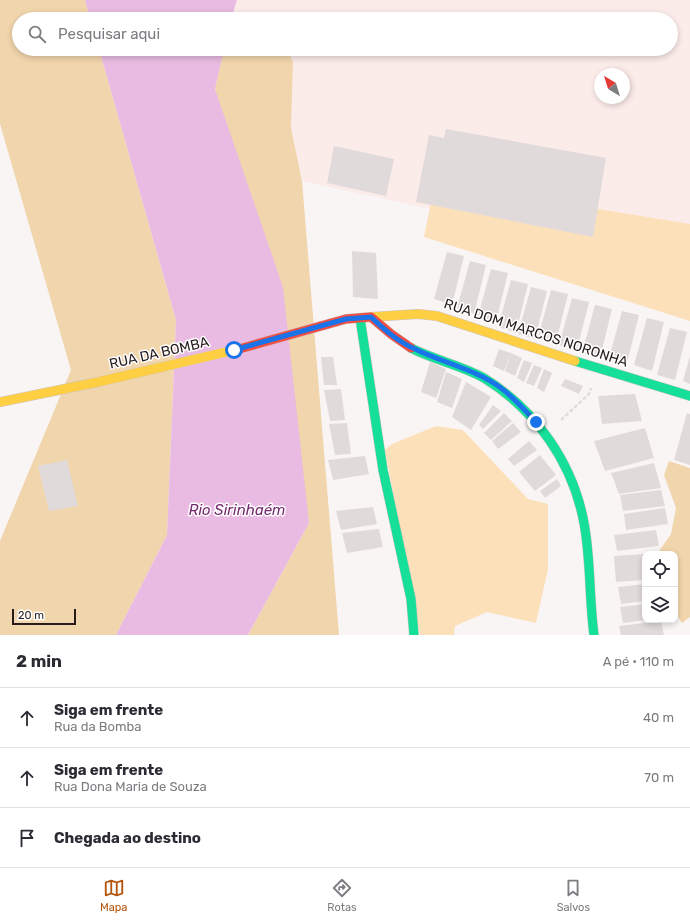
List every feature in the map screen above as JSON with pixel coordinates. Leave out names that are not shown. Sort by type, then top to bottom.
[{"type":"main road","name":"RUA DOM MARCOS NORONHA","points":[[360,318],[418,314],[437,316],[597,368],[690,396]]},
{"type":"main road","points":[[371,317],[388,332],[415,350],[458,366],[501,388],[519,403],[551,442],[578,497],[584,524],[594,635]]},
{"type":"main road","points":[[360,318],[376,438],[404,558],[414,619],[414,635]]},
{"type":"main road","name":"RUA DA BOMBA","points":[[0,402],[98,382],[234,350],[346,319],[360,318]]},
{"type":"path","points":[[559,421],[589,394],[597,368]]},
{"type":"shaded area","points":[[0,0],[85,0],[88,12],[12,12],[12,56],[101,56],[176,320],[167,535],[116,635],[0,635],[0,541],[71,370],[0,124]]},
{"type":"shaded area","points":[[237,0],[690,0],[690,260],[500,224],[302,181],[291,128],[293,62],[290,56],[678,56],[678,12],[233,12]]},
{"type":"shaded area","points":[[222,56],[290,56],[293,62],[291,128],[302,181],[339,635],[248,635],[309,523],[215,88]]},
{"type":"shaded area","points":[[434,187],[598,209],[690,224],[690,321],[424,237]]},
{"type":"shaded area","points":[[436,426],[463,430],[528,499],[548,504],[548,569],[536,623],[487,612],[455,626],[454,635],[420,635],[385,450],[392,444]]},
{"type":"shaded area","points":[[669,461],[690,468],[690,617],[682,623],[678,617],[678,551],[659,551],[671,534],[676,508],[664,475]]},
{"type":"water","points":[[85,0],[237,0],[233,12],[88,12]]},
{"type":"water","name":"Rio Sirinhaém","points":[[101,56],[222,56],[215,89],[283,287],[309,523],[248,635],[116,635],[167,535],[176,320]]},
{"type":"building","points":[[446,129],[606,158],[593,237],[416,202],[429,135],[444,138]]},
{"type":"building","points":[[334,146],[394,159],[386,196],[327,183]]},
{"type":"building","points":[[352,251],[376,253],[378,299],[353,297]]},
{"type":"building","points":[[447,252],[464,256],[452,305],[434,299]]},
{"type":"building","points":[[470,261],[486,265],[474,314],[457,308]]},
{"type":"building","points":[[491,269],[508,273],[496,322],[478,316]]},
{"type":"building","points":[[511,280],[528,284],[516,333],[498,327]]},
{"type":"building","points":[[531,287],[547,291],[535,339],[518,334]]},
{"type":"building","points":[[551,290],[568,294],[556,342],[538,337]]},
{"type":"building","points":[[572,298],[589,302],[577,350],[559,345]]},
{"type":"building","points":[[595,305],[612,309],[600,358],[582,353]]},
{"type":"building","points":[[622,311],[639,315],[627,363],[609,358]]},
{"type":"building","points":[[647,318],[664,322],[652,371],[634,365]]},
{"type":"building","points":[[670,328],[687,332],[675,380],[657,375]]},
{"type":"building","points":[[499,349],[511,353],[504,371],[493,366]]},
{"type":"building","points":[[511,353],[522,358],[515,376],[505,371]]},
{"type":"building","points":[[690,356],[690,384],[683,381]]},
{"type":"building","points":[[321,357],[333,357],[337,385],[324,385]]},
{"type":"building","points":[[524,360],[532,363],[524,382],[517,378]]},
{"type":"building","points":[[430,362],[446,369],[436,398],[421,392]]},
{"type":"building","points":[[534,365],[542,368],[534,386],[526,383]]},
{"type":"building","points":[[544,369],[552,373],[544,392],[537,388]]},
{"type":"building","points":[[446,372],[462,379],[452,408],[437,402]]},
{"type":"building","points":[[565,379],[583,386],[579,394],[561,386]]},
{"type":"building","points":[[466,382],[491,397],[471,430],[452,417]]},
{"type":"building","points":[[341,389],[345,420],[330,421],[324,390]]},
{"type":"building","points":[[635,394],[642,421],[602,424],[598,396]]},
{"type":"building","points":[[493,405],[501,411],[483,429],[479,425]]},
{"type":"building","points":[[504,413],[512,421],[491,440],[484,433]]},
{"type":"building","points":[[687,413],[690,414],[690,465],[674,460]]},
{"type":"building","points":[[347,423],[351,454],[335,455],[329,424]]},
{"type":"building","points":[[513,423],[521,432],[498,449],[492,441]]},
{"type":"building","points":[[645,428],[654,458],[605,471],[594,441]]},
{"type":"building","points":[[529,441],[537,450],[514,466],[508,459]]},
{"type":"building","points":[[540,455],[556,475],[535,491],[519,472]]},
{"type":"building","points":[[365,456],[369,474],[333,480],[328,460]]},
{"type":"building","points":[[67,460],[78,506],[49,511],[38,466]]},
{"type":"building","points":[[654,463],[661,488],[619,494],[611,473]]},
{"type":"building","points":[[557,479],[561,486],[545,498],[540,491]]},
{"type":"building","points":[[661,490],[665,506],[623,511],[620,495]]},
{"type":"building","points":[[373,507],[377,524],[341,530],[336,511]]},
{"type":"building","points":[[665,508],[668,524],[626,530],[624,514]]},
{"type":"building","points":[[379,529],[383,547],[347,553],[342,533]]},
{"type":"building","points":[[656,530],[659,546],[617,551],[614,535]]},
{"type":"building","points":[[642,554],[642,580],[616,582],[614,556]]},
{"type":"building","points":[[642,584],[642,601],[621,604],[618,587]]},
{"type":"building","points":[[642,604],[642,620],[623,623],[620,607]]},
{"type":"building","points":[[644,623],[661,623],[664,635],[621,635],[619,626]]},
{"type":"traffic: fast","points":[[360,318],[383,470],[411,599],[414,635]]},
{"type":"traffic: fast","points":[[411,348],[475,373],[484,378],[503,391],[520,406],[536,422],[549,440],[561,459],[579,501],[588,551],[594,635]]},
{"type":"traffic: fast","points":[[575,361],[690,396]]},
{"type":"traffic: slow","points":[[371,317],[418,314],[437,316],[575,361]]},
{"type":"traffic: slow","points":[[0,402],[98,382],[239,349]]},
{"type":"traffic: jam","points":[[239,349],[346,319],[371,317],[411,348]]},
{"type":"route","points":[[234,350],[346,319],[371,317],[401,342],[415,350],[458,366],[501,388],[519,403],[536,422]]}]
